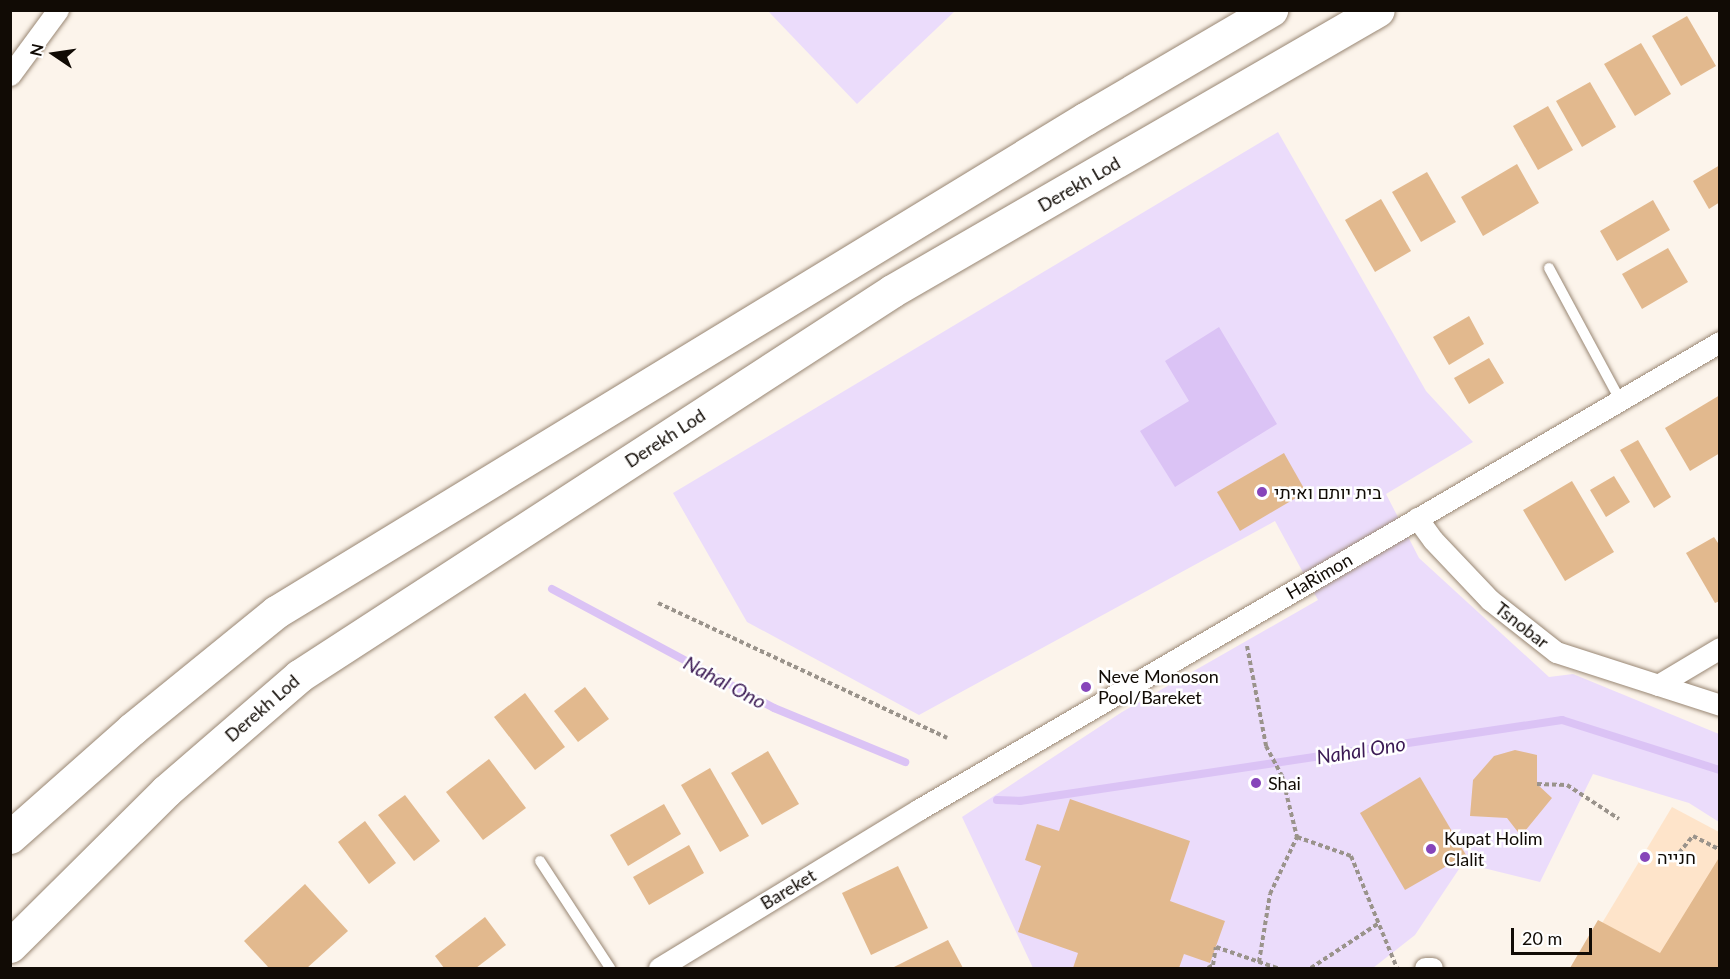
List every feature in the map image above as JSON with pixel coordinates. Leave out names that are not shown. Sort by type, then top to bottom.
[{"type":"main road","points":[[10,837],[132,729],[276,612],[1085,119],[1271,10]]},
{"type":"main road","name":"Derekh Lod","points":[[10,946],[166,791],[299,676],[892,291],[1378,10]]},
{"type":"street","points":[[10,75],[58,10]]},
{"type":"street","name":"HaRimon","points":[[918,810],[1719,342]]},
{"type":"street","name":"Tsnobar","points":[[1417,518],[1432,540],[1490,600],[1547,645],[1719,705]]},
{"type":"street","points":[[1658,685],[1719,648]]},
{"type":"street","name":"Bareket","points":[[659,969],[918,810]]},
{"type":"street","points":[[1425,969],[1432,969]]},
{"type":"lane","points":[[1549,268],[1620,400]]},
{"type":"lane","points":[[540,861],[610,969]]},
{"type":"path","points":[[658,603],[947,738]]},
{"type":"path","points":[[1235,625],[1247,647],[1266,746],[1282,776],[1297,837],[1270,894],[1259,963]]},
{"type":"path","points":[[1537,784],[1567,785],[1619,819]]},
{"type":"path","points":[[1679,854],[1693,836],[1719,850]]},
{"type":"path","points":[[1297,837],[1351,856],[1397,969]]},
{"type":"path","points":[[1311,969],[1379,923]]},
{"type":"path","points":[[1208,969],[1213,965],[1216,947],[1277,969]]},
{"type":"shaded area","points":[[768,11],[955,11],[857,104]]},
{"type":"shaded area","points":[[1278,132],[1426,391],[1473,442],[1386,494],[1419,558],[1549,677],[1573,674],[1719,734],[1719,822],[1689,803],[1593,774],[1540,882],[1463,863],[1415,935],[1373,968],[1033,968],[962,817],[1122,712],[1318,600],[1275,521],[919,715],[747,622],[673,493]]},
{"type":"shaded area","points":[[1219,327],[1277,424],[1175,487],[1140,431],[1189,401],[1165,361]]},
{"type":"shaded area","points":[[1672,807],[1719,832],[1719,968],[1575,968]]},
{"type":"building","points":[[1687,16],[1716,66],[1681,86],[1652,36]]},
{"type":"building","points":[[1641,43],[1671,94],[1635,116],[1604,64]]},
{"type":"building","points":[[1590,82],[1616,127],[1582,147],[1556,101]]},
{"type":"building","points":[[1548,106],[1573,150],[1538,170],[1513,126]]},
{"type":"building","points":[[1517,164],[1539,203],[1483,236],[1461,197]]},
{"type":"building","points":[[1720,165],[1720,202],[1709,209],[1693,181]]},
{"type":"building","points":[[1427,172],[1456,222],[1421,242],[1392,192]]},
{"type":"building","points":[[1381,199],[1411,251],[1375,272],[1345,220]]},
{"type":"building","points":[[1653,200],[1670,230],[1617,261],[1600,231]]},
{"type":"building","points":[[1668,248],[1688,282],[1642,309],[1622,274]]},
{"type":"building","points":[[1469,316],[1484,344],[1449,365],[1433,337]]},
{"type":"building","points":[[1489,358],[1504,383],[1469,404],[1454,378]]},
{"type":"building","points":[[1720,395],[1720,453],[1690,471],[1665,428]]},
{"type":"building","points":[[1638,440],[1671,497],[1654,508],[1620,450]]},
{"type":"building","name":"בית יותם ואיתי","points":[[1284,453],[1306,492],[1240,531],[1217,492]]},
{"type":"building","points":[[1614,476],[1630,502],[1606,517],[1590,490]]},
{"type":"building","points":[[1572,481],[1614,552],[1565,581],[1523,510]]},
{"type":"building","points":[[1714,537],[1720,546],[1720,601],[1715,603],[1686,553]]},
{"type":"building","points":[[585,687],[609,719],[578,742],[554,711]]},
{"type":"building","points":[[525,693],[565,747],[535,770],[494,717]]},
{"type":"building","points":[[1515,750],[1537,755],[1537,784],[1552,798],[1521,836],[1507,818],[1470,816],[1473,780],[1494,756]]},
{"type":"building","points":[[768,751],[799,804],[762,825],[731,773]]},
{"type":"building","points":[[489,759],[526,808],[483,840],[446,792]]},
{"type":"building","points":[[710,768],[749,836],[720,852],[681,785]]},
{"type":"building","points":[[1420,777],[1466,855],[1405,890],[1360,813]]},
{"type":"building","points":[[405,795],[440,841],[414,861],[378,815]]},
{"type":"building","points":[[1070,799],[1190,841],[1170,901],[1225,921],[1210,963],[1184,954],[1179,968],[1073,968],[1078,953],[1018,932],[1041,866],[1025,860],[1037,824],[1059,831]]},
{"type":"building","points":[[664,804],[681,834],[628,866],[610,835]]},
{"type":"building","points":[[365,821],[396,863],[369,884],[338,842]]},
{"type":"building","points":[[689,845],[704,873],[649,905],[633,877]]},
{"type":"building","points":[[1720,856],[1720,968],[1570,968],[1598,920],[1660,953]]},
{"type":"building","points":[[898,866],[928,928],[871,955],[842,893]]},
{"type":"building","points":[[305,884],[348,931],[307,968],[269,968],[244,941]]},
{"type":"building","points":[[485,917],[506,945],[476,968],[444,968],[435,956]]},
{"type":"building","points":[[948,940],[963,968],[892,968]]},
{"type":"waterway","name":"Nahal Ono","points":[[552,589],[774,708],[905,762]]},
{"type":"waterway","name":"Nahal Ono","points":[[997,800],[1020,801],[1562,720],[1720,770]]},
{"type":"place","name":"בית יותם ואיתי","points":[[1262,492]]},
{"type":"place","name":"Neve Monoson Pool/Bareket","points":[[1086,687]]},
{"type":"place","name":"Shai","points":[[1256,783]]},
{"type":"place","name":"Kupat Holim Clalit","points":[[1431,849]]},
{"type":"place","name":"חנייה","points":[[1645,857]]}]
